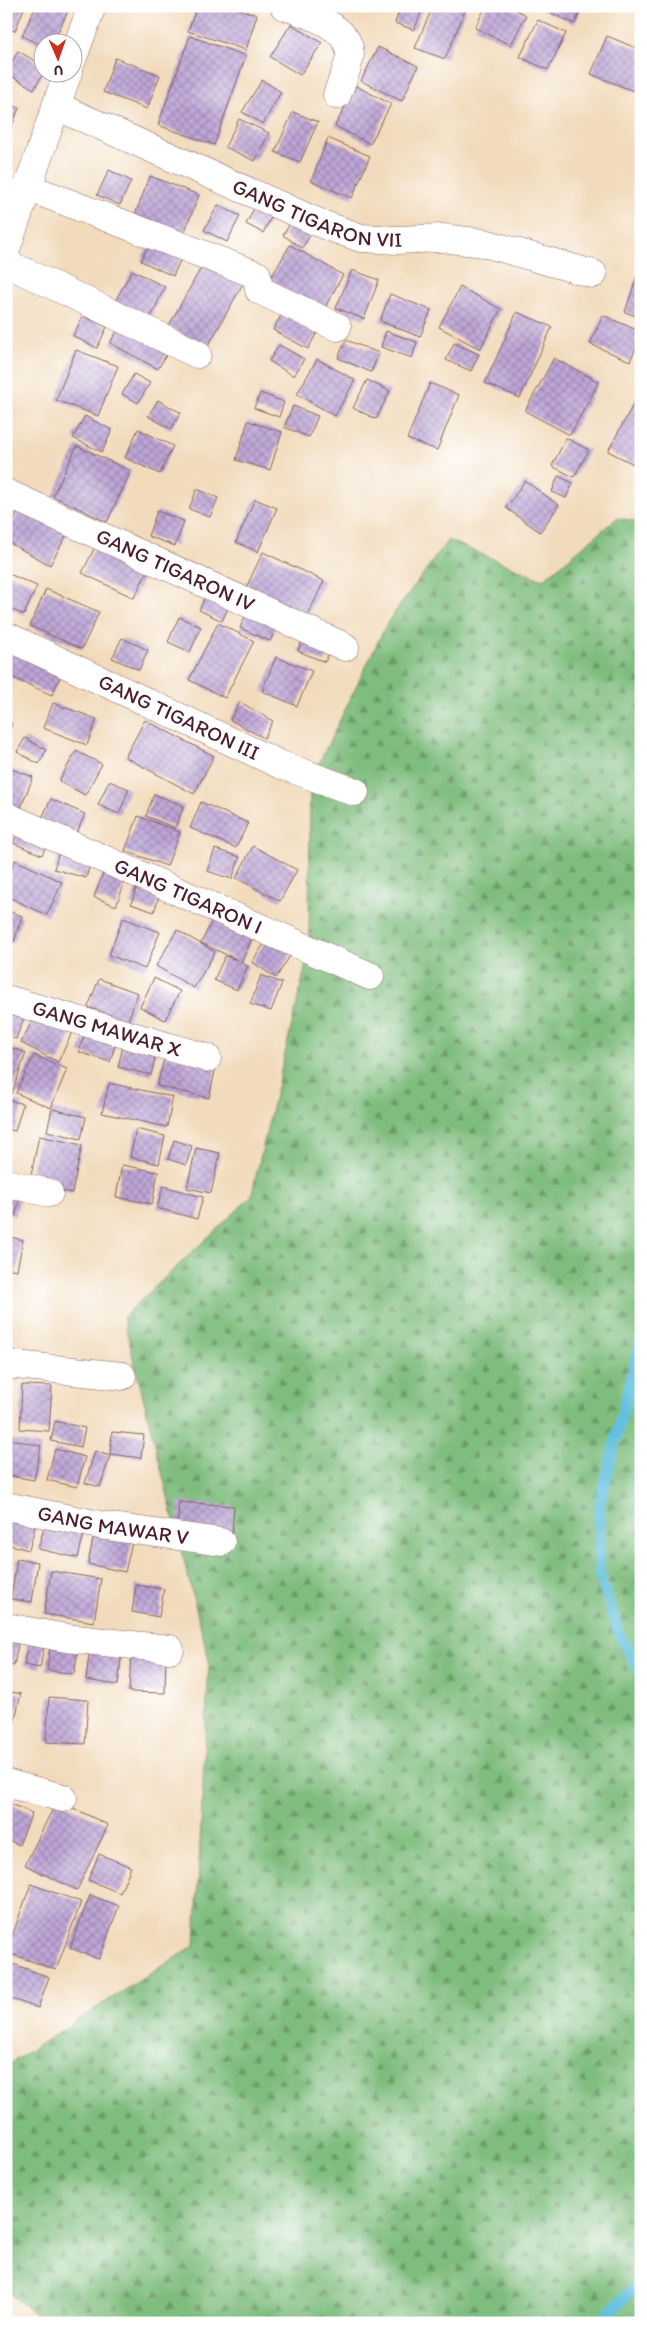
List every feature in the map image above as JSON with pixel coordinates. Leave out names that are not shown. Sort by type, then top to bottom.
[{"type":"street","points":[[82,33],[92,6]]},
{"type":"street","points":[[284,6],[323,22],[339,32],[347,41],[350,55],[337,95]]},
{"type":"street","points":[[6,249],[64,82]]},
{"type":"street","name":"GANG TIGARON VII","points":[[56,106],[324,225],[361,238],[397,240],[442,238],[484,243],[593,274]]},
{"type":"street","points":[[27,187],[257,276],[259,290],[337,327]]},
{"type":"street","points":[[6,263],[197,354]]},
{"type":"street","name":"GANG TIGARON IV","points":[[6,493],[345,647]]},
{"type":"street","name":"GANG TIGARON III","points":[[6,636],[279,764],[355,792]]},
{"type":"street","name":"GANG TIGARON I","points":[[6,816],[370,976]]},
{"type":"street","name":"GANG MAWAR X","points":[[6,999],[207,1058]]},
{"type":"street","points":[[6,1183],[49,1194]]},
{"type":"street","points":[[6,1364],[122,1376]]},
{"type":"street","name":"GANG MAWAR V","points":[[6,1506],[105,1526],[221,1542]]},
{"type":"street","points":[[6,1627],[66,1638],[170,1649]]},
{"type":"street","points":[[6,1783],[63,1798]]},
{"type":"green space","points":[[617,518],[641,522],[641,2323],[47,2323],[6,2291],[6,2066],[195,1945],[209,1660],[123,1317],[251,1197],[309,952],[310,782],[387,623],[448,540],[543,580]]},
{"type":"building","points":[[6,6],[25,6],[15,31],[6,28]]},
{"type":"building","points":[[36,6],[62,6],[69,9],[58,32],[32,32],[32,41],[22,36]]},
{"type":"building","points":[[197,6],[229,6],[257,15],[246,50],[188,31]]},
{"type":"building","points":[[401,6],[424,6],[414,30],[395,23]]},
{"type":"building","points":[[433,6],[467,6],[445,59],[415,48]]},
{"type":"building","points":[[486,6],[508,6],[526,15],[511,45],[475,28]]},
{"type":"building","points":[[535,6],[582,6],[575,24]]},
{"type":"building","points":[[622,6],[637,6],[636,11]]},
{"type":"building","points":[[538,20],[566,33],[548,70],[520,57]]},
{"type":"building","points":[[291,24],[322,43],[300,75],[270,57]]},
{"type":"building","points":[[190,36],[246,56],[214,145],[158,125]]},
{"type":"building","points":[[607,36],[641,50],[641,94],[591,74]]},
{"type":"building","points":[[378,47],[418,66],[402,101],[361,81]]},
{"type":"building","points":[[18,51],[32,59],[32,82],[38,82],[34,89],[6,73]]},
{"type":"building","points":[[115,58],[160,75],[147,109],[103,92]]},
{"type":"building","points":[[262,80],[281,92],[263,124],[242,112]]},
{"type":"building","points":[[356,86],[391,104],[370,144],[335,126]]},
{"type":"building","points":[[6,103],[19,108],[6,141]]},
{"type":"building","points":[[293,112],[318,122],[300,162],[275,152]]},
{"type":"building","points":[[239,119],[269,133],[255,161],[225,147]]},
{"type":"building","points":[[328,138],[370,156],[352,198],[311,181]]},
{"type":"building","points":[[109,170],[131,181],[120,205],[97,195]]},
{"type":"building","points":[[150,176],[199,195],[183,236],[134,217]]},
{"type":"building","points":[[258,201],[275,210],[263,233],[246,224]]},
{"type":"building","points":[[218,205],[240,216],[227,242],[204,230]]},
{"type":"building","points":[[295,216],[314,229],[302,248],[283,235]]},
{"type":"building","points":[[151,239],[183,254],[173,276],[141,261]]},
{"type":"building","points":[[290,245],[343,275],[320,316],[266,286]]},
{"type":"building","points":[[206,259],[245,280],[207,348],[168,327]]},
{"type":"building","points":[[641,267],[641,318],[625,312]]},
{"type":"building","points":[[132,270],[165,287],[148,323],[113,305]]},
{"type":"building","points":[[352,270],[379,280],[364,319],[336,308]]},
{"type":"building","points":[[460,287],[501,309],[480,349],[439,327]]},
{"type":"building","points":[[390,294],[431,310],[420,337],[380,321]]},
{"type":"building","points":[[286,306],[321,325],[308,349],[273,330]]},
{"type":"building","points":[[517,312],[552,327],[520,398],[485,383]]},
{"type":"building","points":[[603,315],[641,332],[641,337],[630,361],[590,344]]},
{"type":"building","points":[[83,316],[107,327],[97,348],[73,336]]},
{"type":"building","points":[[123,321],[171,347],[158,369],[110,343]]},
{"type":"building","points":[[386,331],[417,342],[412,358],[381,347]]},
{"type":"building","points":[[346,340],[379,353],[371,372],[338,358]]},
{"type":"building","points":[[454,343],[479,354],[471,371],[446,360]]},
{"type":"building","points":[[279,345],[304,359],[294,376],[269,361]]},
{"type":"building","points":[[76,350],[118,366],[98,416],[56,400]]},
{"type":"building","points":[[554,358],[599,382],[570,435],[525,411]]},
{"type":"building","points":[[317,359],[355,380],[335,416],[297,394]]},
{"type":"building","points":[[134,374],[150,383],[138,403],[122,394]]},
{"type":"building","points":[[367,380],[390,391],[376,419],[353,408]]},
{"type":"building","points":[[430,383],[459,395],[437,450],[407,439]]},
{"type":"building","points":[[641,390],[641,468],[608,451]]},
{"type":"building","points":[[260,393],[284,402],[279,417],[254,408]]},
{"type":"building","points":[[158,400],[181,413],[171,429],[148,416]]},
{"type":"building","points":[[293,406],[318,416],[309,437],[284,427]]},
{"type":"building","points":[[85,416],[112,430],[102,452],[73,438]]},
{"type":"building","points":[[248,421],[282,432],[270,470],[236,460]]},
{"type":"building","points":[[138,429],[173,446],[160,474],[125,458]]},
{"type":"building","points":[[566,438],[589,450],[574,477],[552,466]]},
{"type":"building","points":[[77,446],[131,471],[107,522],[53,496]]},
{"type":"building","points":[[558,476],[573,483],[566,498],[552,492]]},
{"type":"building","points":[[525,481],[559,505],[540,532],[506,508]]},
{"type":"building","points":[[197,489],[218,498],[210,517],[189,509]]},
{"type":"building","points":[[255,499],[277,508],[258,552],[236,542]]},
{"type":"building","points":[[23,504],[70,529],[50,565],[6,541],[6,533]]},
{"type":"building","points":[[157,511],[184,521],[175,546],[148,536]]},
{"type":"building","points":[[99,539],[151,564],[134,598],[82,573]]},
{"type":"building","points":[[263,552],[324,581],[306,619],[245,590]]},
{"type":"building","points":[[9,574],[37,586],[24,615],[6,607],[6,580]]},
{"type":"building","points":[[46,589],[99,612],[82,649],[30,626]]},
{"type":"building","points":[[209,589],[232,600],[222,621],[199,610]]},
{"type":"building","points":[[248,610],[279,623],[270,641],[240,628]]},
{"type":"building","points":[[179,617],[201,627],[190,652],[168,642]]},
{"type":"building","points":[[218,623],[254,641],[225,698],[189,680]]},
{"type":"building","points":[[304,635],[332,645],[325,662],[298,651]]},
{"type":"building","points":[[122,638],[148,650],[139,670],[112,658]]},
{"type":"building","points":[[12,651],[62,673],[52,695],[6,675],[6,664]]},
{"type":"building","points":[[276,657],[312,671],[297,706],[262,691]]},
{"type":"building","points":[[240,702],[273,721],[264,738],[230,720]]},
{"type":"building","points":[[53,703],[97,719],[87,745],[43,728]]},
{"type":"building","points":[[145,720],[214,756],[194,794],[125,757]]},
{"type":"building","points":[[6,722],[12,724],[6,738]]},
{"type":"building","points":[[25,738],[46,750],[39,764],[17,752]]},
{"type":"building","points":[[76,751],[102,764],[85,795],[59,781]]},
{"type":"building","points":[[6,767],[33,777],[19,812],[6,808]]},
{"type":"building","points":[[109,781],[129,789],[119,814],[98,805]]},
{"type":"building","points":[[154,794],[184,806],[175,828],[146,816]]},
{"type":"building","points":[[51,799],[85,814],[74,840],[39,824]]},
{"type":"building","points":[[201,802],[248,823],[236,848],[190,828]]},
{"type":"building","points":[[138,816],[180,832],[167,866],[125,851]]},
{"type":"building","points":[[20,827],[49,839],[42,855],[13,843]]},
{"type":"building","points":[[61,845],[93,855],[86,878],[54,869]]},
{"type":"building","points":[[253,846],[297,870],[280,901],[236,878]]},
{"type":"building","points":[[215,849],[240,857],[232,879],[207,871]]},
{"type":"building","points":[[15,860],[62,882],[47,915],[6,896],[6,881]]},
{"type":"building","points":[[105,868],[127,876],[116,906],[94,897]]},
{"type":"building","points":[[138,883],[161,890],[154,912],[131,904]]},
{"type":"building","points":[[6,910],[22,916],[14,942],[6,940]]},
{"type":"building","points":[[217,911],[256,930],[241,963],[248,966],[237,990],[214,980],[225,956],[238,960],[201,943]]},
{"type":"building","points":[[123,918],[160,932],[145,969],[109,955]]},
{"type":"building","points":[[177,930],[215,952],[194,988],[156,966]]},
{"type":"building","points":[[271,933],[295,948],[276,978],[252,962]]},
{"type":"building","points":[[261,975],[282,983],[271,1011],[250,1004]]},
{"type":"building","points":[[154,978],[180,991],[165,1020],[140,1007]]},
{"type":"building","points":[[99,979],[138,993],[128,1021],[88,1007]]},
{"type":"building","points":[[6,1008],[25,1015],[16,1039],[6,1035]]},
{"type":"building","points":[[35,1015],[72,1033],[58,1062],[21,1043]]},
{"type":"building","points":[[86,1029],[117,1039],[110,1062],[79,1052]]},
{"type":"building","points":[[124,1042],[157,1050],[151,1075],[118,1067]]},
{"type":"building","points":[[6,1046],[26,1053],[12,1093],[6,1091]]},
{"type":"building","points":[[34,1055],[67,1069],[51,1108],[16,1093]]},
{"type":"building","points":[[165,1055],[216,1067],[209,1098],[157,1086]]},
{"type":"building","points":[[109,1083],[173,1097],[167,1127],[102,1113]]},
{"type":"building","points":[[6,1099],[23,1104],[15,1131],[6,1129]]},
{"type":"building","points":[[52,1109],[86,1117],[81,1139],[47,1131]]},
{"type":"building","points":[[136,1129],[165,1136],[159,1164],[130,1157]]},
{"type":"building","points":[[39,1136],[82,1145],[72,1193],[29,1185]]},
{"type":"building","points":[[174,1140],[192,1146],[186,1165],[168,1159]]},
{"type":"building","points":[[196,1148],[220,1153],[211,1193],[187,1188]]},
{"type":"building","points":[[122,1165],[158,1172],[152,1204],[116,1197]]},
{"type":"building","points":[[163,1186],[203,1197],[197,1219],[157,1208]]},
{"type":"building","points":[[6,1187],[22,1191],[15,1216],[6,1214]]},
{"type":"building","points":[[6,1236],[23,1240],[17,1270],[6,1268]]},
{"type":"building","points":[[6,1374],[11,1375],[7,1394],[6,1394]]},
{"type":"building","points":[[22,1385],[52,1386],[49,1431],[20,1429]]},
{"type":"building","points":[[6,1399],[11,1399],[7,1423],[6,1423]]},
{"type":"building","points":[[55,1421],[85,1428],[81,1447],[51,1441]]},
{"type":"building","points":[[112,1432],[144,1435],[141,1458],[110,1454]]},
{"type":"building","points":[[10,1439],[41,1446],[34,1480],[6,1475],[6,1458]]},
{"type":"building","points":[[55,1449],[85,1457],[77,1487],[47,1480]]},
{"type":"building","points":[[95,1451],[110,1456],[100,1487],[85,1483]]},
{"type":"building","points":[[179,1502],[234,1506],[232,1534],[177,1529]]},
{"type":"building","points":[[6,1508],[38,1516],[29,1550],[6,1544]]},
{"type":"building","points":[[45,1524],[84,1533],[78,1558],[38,1549]]},
{"type":"building","points":[[95,1529],[133,1538],[125,1572],[88,1564]]},
{"type":"building","points":[[17,1559],[38,1562],[32,1602],[11,1599]]},
{"type":"building","points":[[51,1571],[101,1579],[94,1622],[44,1614]]},
{"type":"building","points":[[136,1585],[164,1589],[159,1617],[132,1612]]},
{"type":"building","points":[[6,1632],[20,1634],[14,1665],[6,1664]]},
{"type":"building","points":[[28,1640],[45,1642],[40,1668],[24,1665]]},
{"type":"building","points":[[51,1640],[79,1644],[74,1674],[47,1670]]},
{"type":"building","points":[[90,1646],[122,1650],[118,1685],[86,1680]]},
{"type":"building","points":[[131,1654],[166,1655],[165,1693],[129,1692]]},
{"type":"building","points":[[6,1691],[21,1694],[10,1740],[6,1739]]},
{"type":"building","points":[[49,1697],[88,1700],[85,1744],[46,1742]]},
{"type":"building","points":[[57,1800],[108,1825],[77,1890],[25,1865]]},
{"type":"building","points":[[6,1802],[32,1813],[19,1845],[6,1839]]},
{"type":"building","points":[[99,1854],[131,1867],[120,1893],[88,1880]]},
{"type":"building","points":[[31,1884],[81,1902],[56,1970],[6,1952]]},
{"type":"building","points":[[90,1895],[119,1906],[99,1959],[70,1948]]},
{"type":"building","points":[[13,1964],[49,1977],[38,2008],[6,1997],[6,1981]]},
{"type":"waterway","points":[[641,1339],[600,1502],[599,1573],[620,1636],[641,1673]]},
{"type":"waterway","points":[[598,2323],[641,2282]]}]
